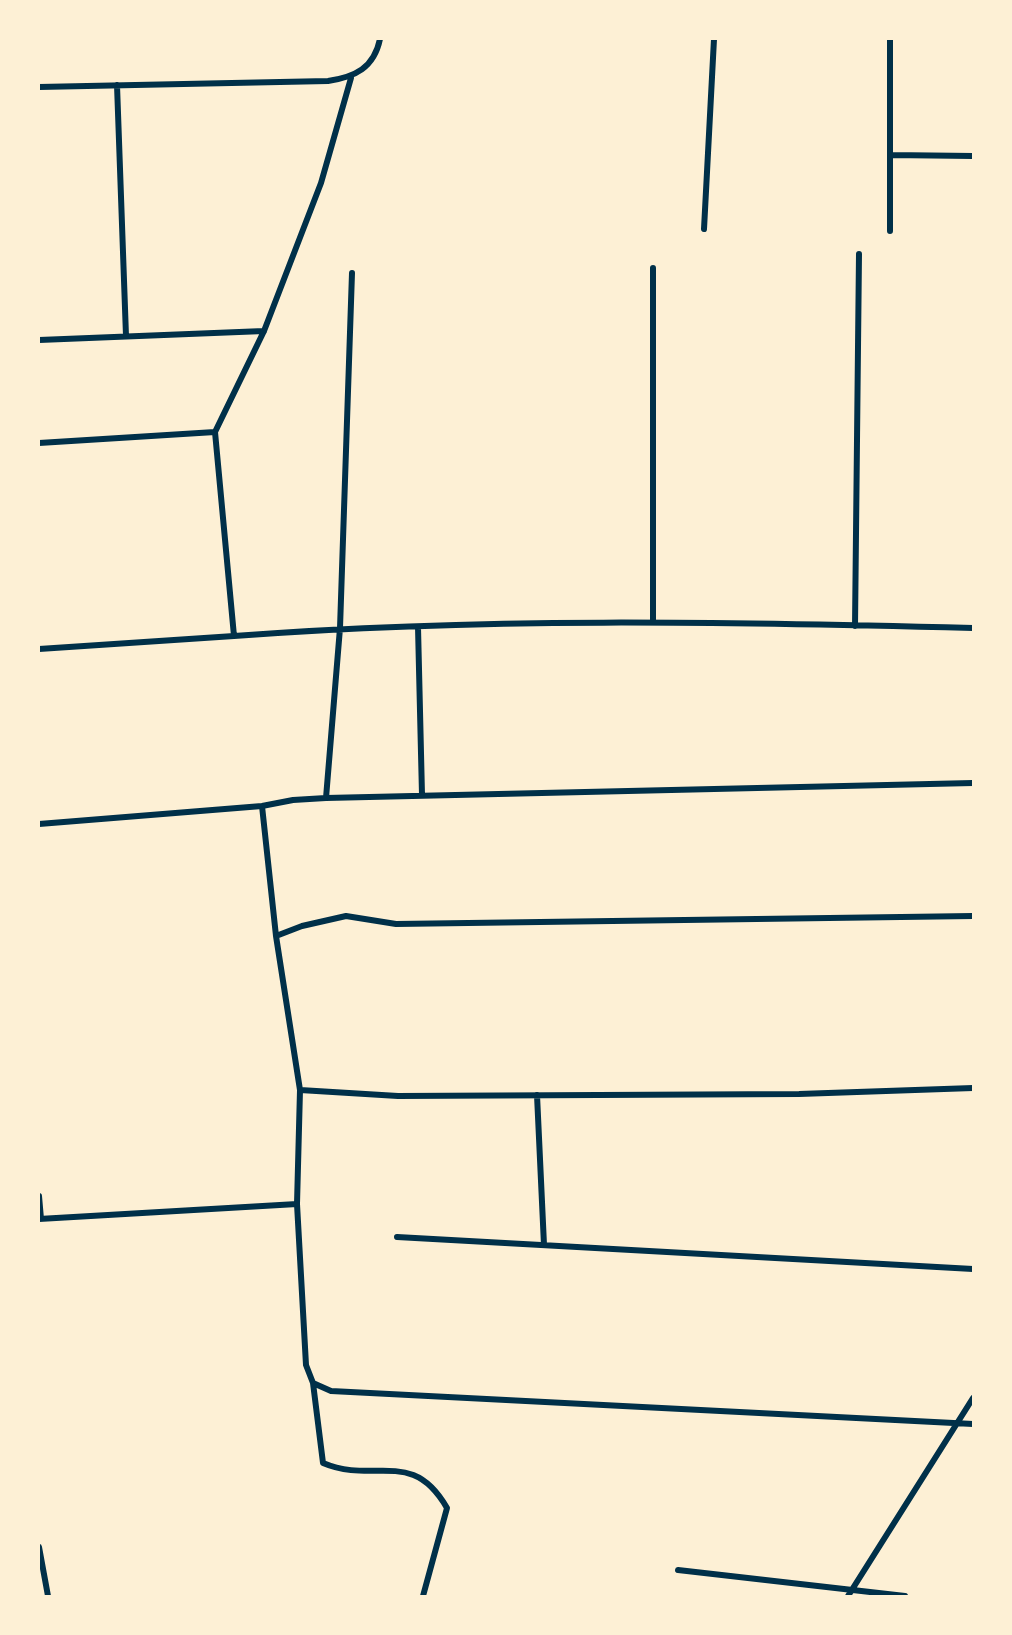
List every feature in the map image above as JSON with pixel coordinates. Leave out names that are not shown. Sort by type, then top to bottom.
[{"type":"street","points":[[39,87],[328,81],[351,78],[369,63],[380,39]]},
{"type":"street","points":[[704,229],[714,39]]},
{"type":"street","points":[[890,39],[890,231]]},
{"type":"street","points":[[234,636],[214,432],[264,331],[321,183],[351,78]]},
{"type":"street","points":[[117,85],[126,336]]},
{"type":"street","points":[[890,155],[973,156]]},
{"type":"street","points":[[855,626],[859,254]]},
{"type":"street","points":[[653,268],[653,622]]},
{"type":"street","points":[[326,798],[340,628],[352,273]]},
{"type":"street","points":[[39,340],[264,331]]},
{"type":"street","points":[[39,443],[214,432]]},
{"type":"street","points":[[39,649],[340,628],[653,622],[973,628]]},
{"type":"street","points":[[418,627],[422,795]]},
{"type":"street","points":[[39,824],[262,806],[293,800],[326,798],[973,783]]},
{"type":"street","points":[[262,806],[276,936],[300,1090],[297,1204],[306,1365],[313,1383],[323,1463],[339,1470],[413,1473],[436,1490],[447,1508],[423,1596]]},
{"type":"street","points":[[276,936],[302,926],[346,916],[396,924],[973,916]]},
{"type":"street","points":[[300,1090],[398,1096],[800,1094],[973,1088]]},
{"type":"street","points":[[537,1095],[544,1245]]},
{"type":"street","points":[[39,1196],[40,1219],[297,1204]]},
{"type":"street","points":[[397,1237],[973,1269]]},
{"type":"street","points":[[313,1383],[331,1391],[973,1424]]},
{"type":"street","points":[[850,1593],[973,1398]]},
{"type":"street","points":[[39,1547],[48,1596]]},
{"type":"street","points":[[678,1570],[850,1593],[905,1596]]}]
